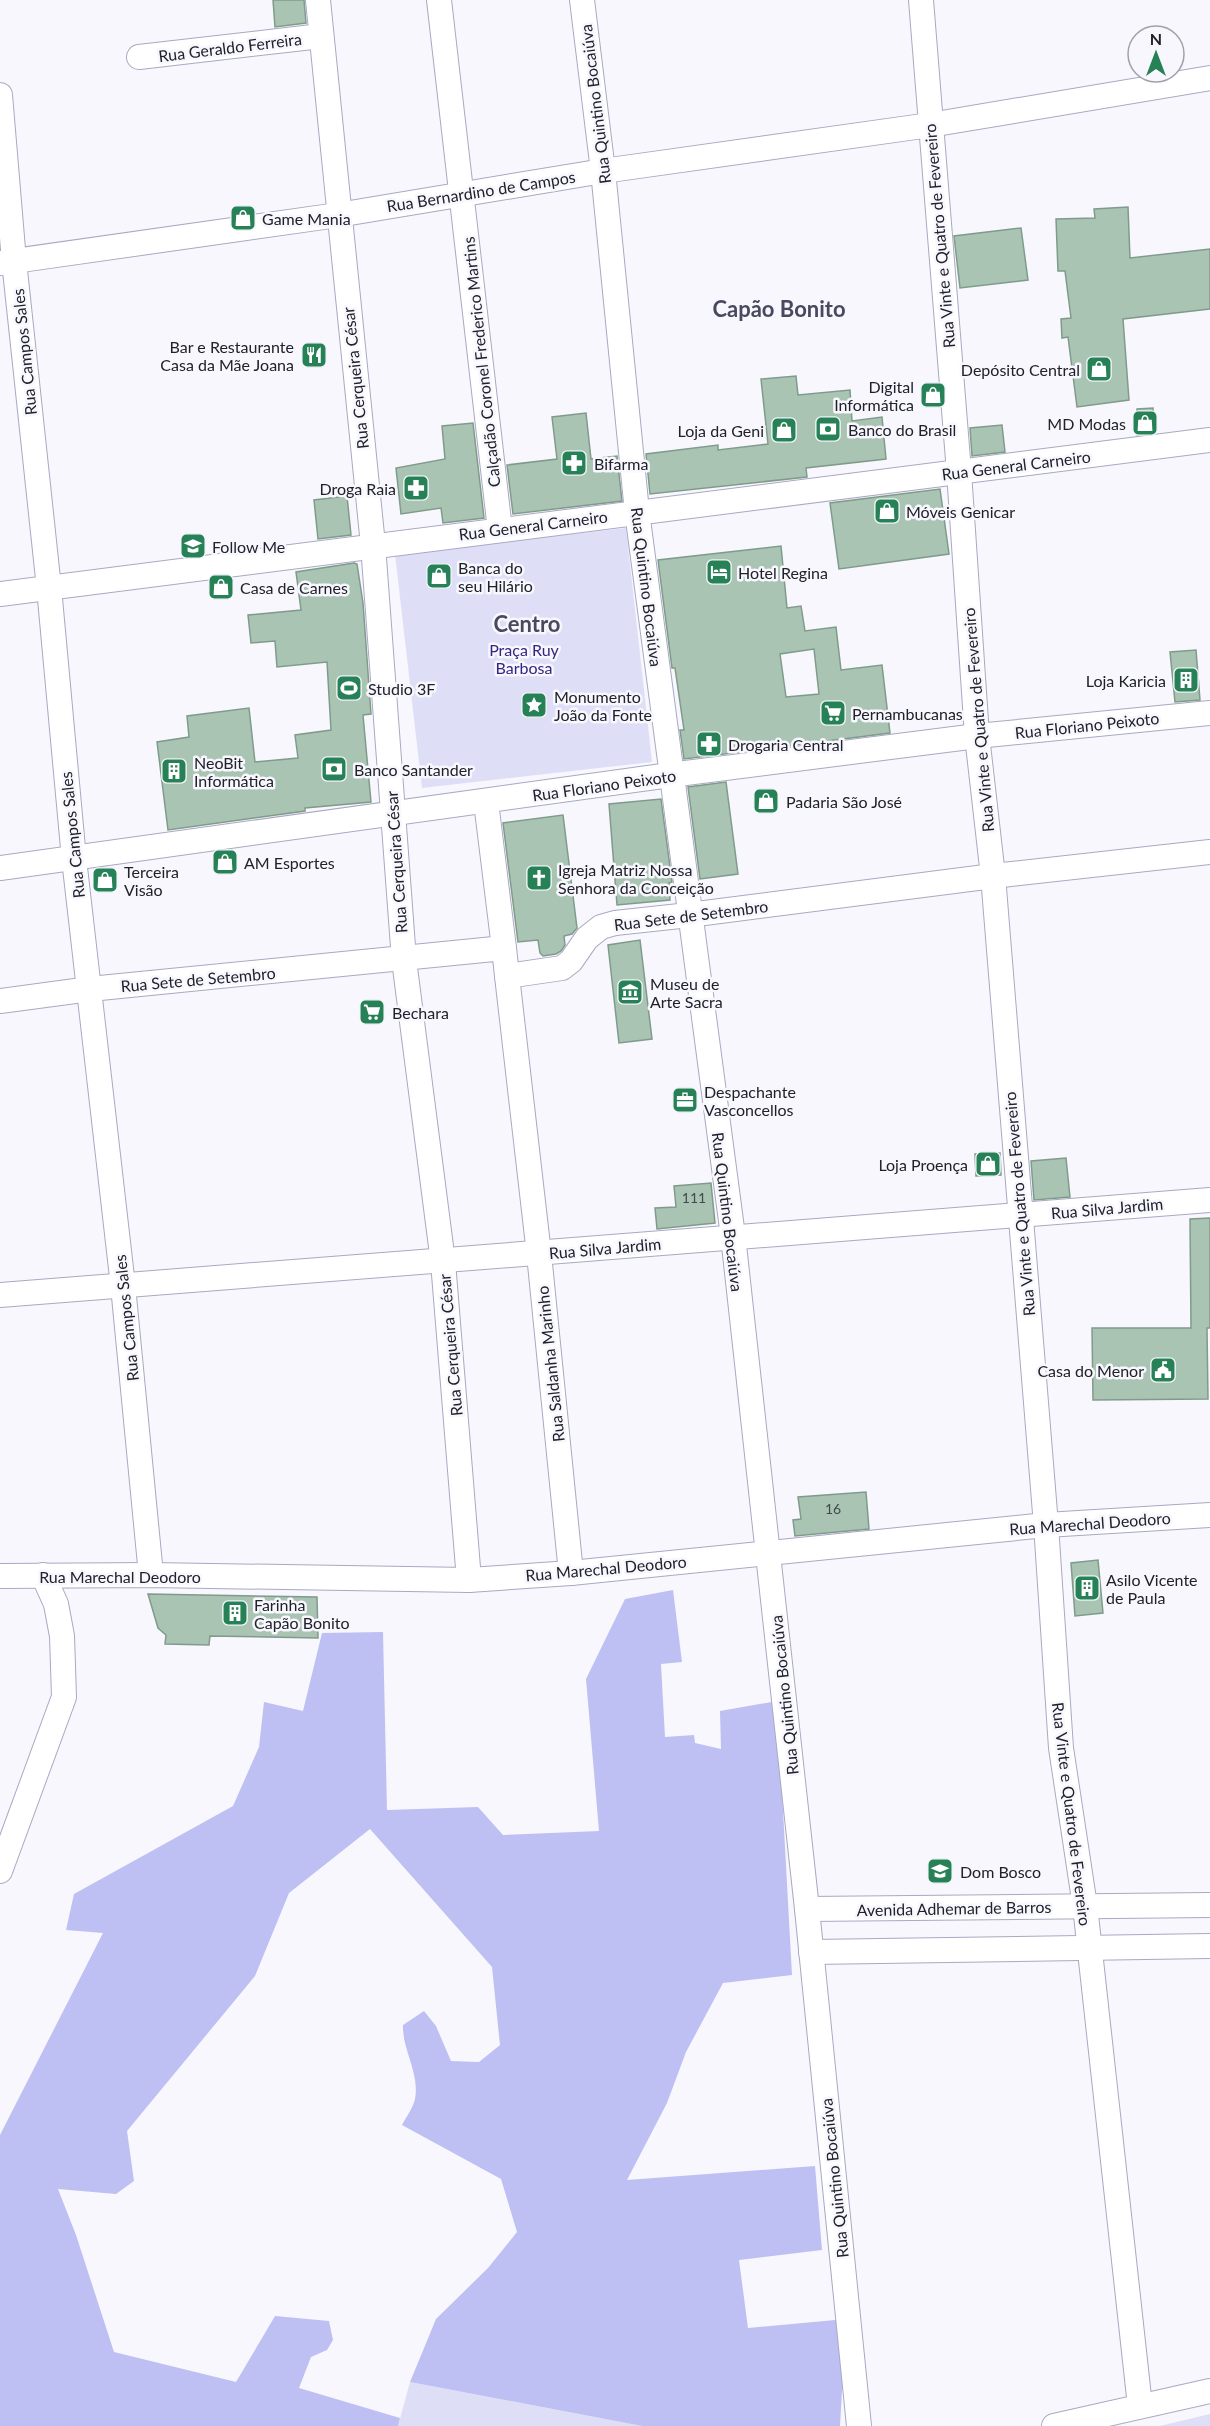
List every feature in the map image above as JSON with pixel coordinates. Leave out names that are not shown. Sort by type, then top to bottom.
[{"type":"street","name":"Rua Cerqueira César","points":[[318,0],[373,545],[404,960],[443,1262],[469,1580]]},
{"type":"street","name":"Calçadão Coronel Frederico Martins","points":[[439,0],[500,530]]},
{"type":"street","name":"Rua Quintino Bocaiúva","points":[[582,0],[603,171],[637,512],[670,775],[733,1236],[807,1909],[859,2426]]},
{"type":"street","name":"Rua Vinte e Quatro de Fevereiro","points":[[921,0],[959,472],[977,736],[993,876],[1046,1525],[1060,1748],[1085,1906],[1140,2406]]},
{"type":"street","name":"Rua Geraldo Ferreira","points":[[139,57],[321,36]]},
{"type":"street","name":"Rua Bernardino de Campos","points":[[7,262],[338,215],[603,171],[930,125],[1210,78]]},
{"type":"street","name":"Rua Campos Sales","points":[[0,95],[7,262],[49,588],[74,859],[123,1286],[151,1575]]},
{"type":"street","name":"Rua General Carneiro","points":[[0,594],[1210,440]]},
{"type":"street","name":"Rua Floriano Peixoto","points":[[0,868],[670,775],[977,736],[1210,712]]},
{"type":"street","points":[[486,802],[507,976]]},
{"type":"street","name":"Rua Sete de Setembro","points":[[507,976],[562,968],[571,961],[587,938],[608,925],[993,876],[1210,852]]},
{"type":"street","name":"Rua Sete de Setembro","points":[[0,1001],[90,988],[404,960],[504,948]]},
{"type":"street","name":"Rua Saldanha Marinho","points":[[507,976],[539,1254],[571,1573]]},
{"type":"street","name":"Rua Silva Jardim","points":[[0,1295],[1210,1200]]},
{"type":"street","name":"Rua Marechal Deodoro","points":[[0,1576],[151,1575],[469,1580],[571,1573],[1046,1525],[1210,1515]]},
{"type":"street","points":[[0,1871],[64,1697],[62,1636],[56,1604],[43,1575]]},
{"type":"street","name":"Avenida Adhemar de Barros","points":[[807,1909],[1210,1905]]},
{"type":"street","points":[[811,1952],[1210,1946]]},
{"type":"street","points":[[1054,2426],[1210,2391]]},
{"type":"green space","name":"Praça Ruy Barbosa","points":[[626,528],[652,762],[422,788],[395,554]]},
{"type":"green space","points":[[410,2382],[642,2426],[398,2426]]},
{"type":"green space","points":[[1210,2414],[1210,2426],[1160,2426]]},
{"type":"shaded area","points":[[673,1590],[682,1662],[661,1664],[665,1737],[694,1735],[695,1743],[721,1749],[720,1711],[777,1701],[792,1975],[723,1983],[686,2052],[667,2103],[627,2180],[815,2166],[822,2250],[739,2260],[748,2328],[846,2319],[840,2426],[642,2426],[410,2382],[436,2319],[488,2268],[517,2232],[501,2179],[402,2125],[414,2102],[416,2089],[403,2025],[424,2011],[436,2026],[451,2061],[479,2062],[500,2045],[492,1967],[370,1829],[289,1893],[255,1976],[127,2131],[134,2181],[116,2194],[58,2189],[76,2235],[114,2352],[236,2382],[275,2316],[329,2321],[333,2340],[327,2350],[311,2357],[299,2388],[400,2418],[398,2426],[0,2426],[0,2135],[103,1933],[66,1930],[74,1894],[233,1806],[259,1747],[264,1702],[303,1711],[322,1633],[383,1632],[387,1810],[478,1807],[503,1835],[599,1831],[586,1679],[625,1599]]},
{"type":"building","points":[[273,0],[304,0],[306,23],[275,27]]},
{"type":"building","points":[[1128,207],[1130,258],[1210,249],[1210,309],[1123,319],[1129,400],[1077,407],[1068,337],[1062,338],[1061,319],[1071,318],[1065,271],[1058,271],[1056,219],[1095,218],[1094,209]]},
{"type":"building","points":[[1021,228],[1028,280],[960,288],[954,236]]},
{"type":"building","points":[[796,376],[798,395],[850,390],[852,421],[882,417],[886,459],[806,468],[807,477],[650,494],[646,454],[718,445],[718,450],[768,444],[761,379]]},
{"type":"building","name":"MD Modas","points":[[1153,408],[1154,433],[1137,435],[1137,409]]},
{"type":"building","points":[[586,413],[591,459],[617,456],[622,501],[513,514],[507,465],[557,459],[552,417]]},
{"type":"building","points":[[473,423],[484,518],[443,523],[441,508],[401,514],[396,468],[445,459],[442,426]]},
{"type":"building","points":[[1002,425],[1005,452],[972,456],[970,428]]},
{"type":"building","points":[[940,489],[949,554],[839,569],[830,503]]},
{"type":"building","points":[[347,496],[351,535],[318,539],[314,500]]},
{"type":"building","points":[[781,546],[787,608],[801,606],[805,631],[836,627],[841,670],[882,665],[890,733],[684,759],[680,730],[684,730],[675,668],[672,668],[658,560]],"holes":[[[814,649],[819,694],[786,697],[780,654]]]},
{"type":"building","points":[[357,564],[363,603],[371,714],[363,715],[371,802],[305,808],[305,811],[168,830],[157,742],[189,737],[187,716],[249,708],[255,762],[298,758],[295,735],[331,730],[327,662],[277,667],[275,641],[251,643],[248,615],[301,610],[296,572]]},
{"type":"building","name":"Loja Karicia","points":[[1196,650],[1200,700],[1175,702],[1170,652]]},
{"type":"building","points":[[726,782],[738,874],[700,879],[688,787]]},
{"type":"building","points":[[661,799],[672,882],[669,883],[670,900],[617,905],[609,804]]},
{"type":"building","name":"Igreja Matriz Nossa Senhora da Conceição","points":[[563,815],[577,928],[572,934],[564,936],[565,945],[561,951],[543,956],[540,953],[538,940],[518,942],[503,823]]},
{"type":"building","name":"Museu de Arte Sacra","points":[[640,940],[652,1039],[619,1043],[608,945]]},
{"type":"building","name":"Loja Proença","points":[[1000,1153],[1001,1175],[976,1176],[975,1154]]},
{"type":"building","points":[[1066,1158],[1070,1197],[1034,1200],[1031,1161]]},
{"type":"building","points":[[711,1183],[715,1223],[657,1229],[655,1208],[676,1207],[674,1186]]},
{"type":"building","points":[[1210,1218],[1208,1399],[1093,1400],[1092,1328],[1191,1328],[1190,1219]]},
{"type":"building","points":[[866,1492],[869,1529],[795,1536],[793,1520],[801,1519],[798,1497]]},
{"type":"building","name":"Asilo Vicente de Paula","points":[[1098,1560],[1103,1613],[1075,1616],[1071,1563]]},
{"type":"building","name":"Farinha Capão Bonito","points":[[148,1594],[317,1597],[318,1638],[210,1636],[209,1645],[165,1644],[166,1635],[158,1628]]},
{"type":"place","name":"Game Mania","points":[[243,218]]},
{"type":"place","name":"Bar e Restaurante Casa da Mãe Joana","points":[[314,355]]},
{"type":"place","name":"Depósito Central","points":[[1099,369]]},
{"type":"place","name":"Digital Informática","points":[[933,395]]},
{"type":"place","name":"MD Modas","points":[[1145,423]]},
{"type":"place","name":"Banco do Brasil","points":[[828,429]]},
{"type":"place","name":"Loja da Geni","points":[[784,430]]},
{"type":"place","name":"Bifarma","points":[[574,463]]},
{"type":"place","name":"Droga Raia","points":[[416,488]]},
{"type":"place","name":"Móveis Genicar","points":[[887,511]]},
{"type":"place","name":"Follow Me","points":[[193,546]]},
{"type":"place","name":"Hotel Regina","points":[[719,572]]},
{"type":"place","name":"Banca do seu Hilário","points":[[439,576]]},
{"type":"place","name":"Casa de Carnes","points":[[221,587]]},
{"type":"place","name":"Loja Karicia","points":[[1186,680]]},
{"type":"place","name":"Studio 3F","points":[[349,688]]},
{"type":"place","name":"Monumento João da Fonte","points":[[534,705]]},
{"type":"place","name":"Pernambucanas","points":[[833,713]]},
{"type":"place","name":"Drogaria Central","points":[[709,744]]},
{"type":"place","name":"Banco Santander","points":[[334,769]]},
{"type":"place","name":"NeoBit Informática","points":[[174,771]]},
{"type":"place","name":"Padaria São José","points":[[766,801]]},
{"type":"place","name":"AM Esportes","points":[[225,862]]},
{"type":"place","name":"Igreja Matriz Nossa Senhora da Conceição","points":[[539,878]]},
{"type":"place","name":"Terceira Visão","points":[[105,880]]},
{"type":"place","name":"Museu de Arte Sacra","points":[[630,992]]},
{"type":"place","name":"Bechara","points":[[372,1012]]},
{"type":"place","name":"Despachante Vasconcellos","points":[[685,1100]]},
{"type":"place","name":"Loja Proença","points":[[988,1164]]},
{"type":"place","name":"Casa do Menor","points":[[1163,1370]]},
{"type":"place","name":"Asilo Vicente de Paula","points":[[1087,1588]]},
{"type":"place","name":"Farinha Capão Bonito","points":[[235,1613]]},
{"type":"place","name":"Dom Bosco","points":[[940,1871]]},
{"type":"district","name":"Capão Bonito","points":[[779,308]]},
{"type":"district","name":"Centro","points":[[527,623]]}]
